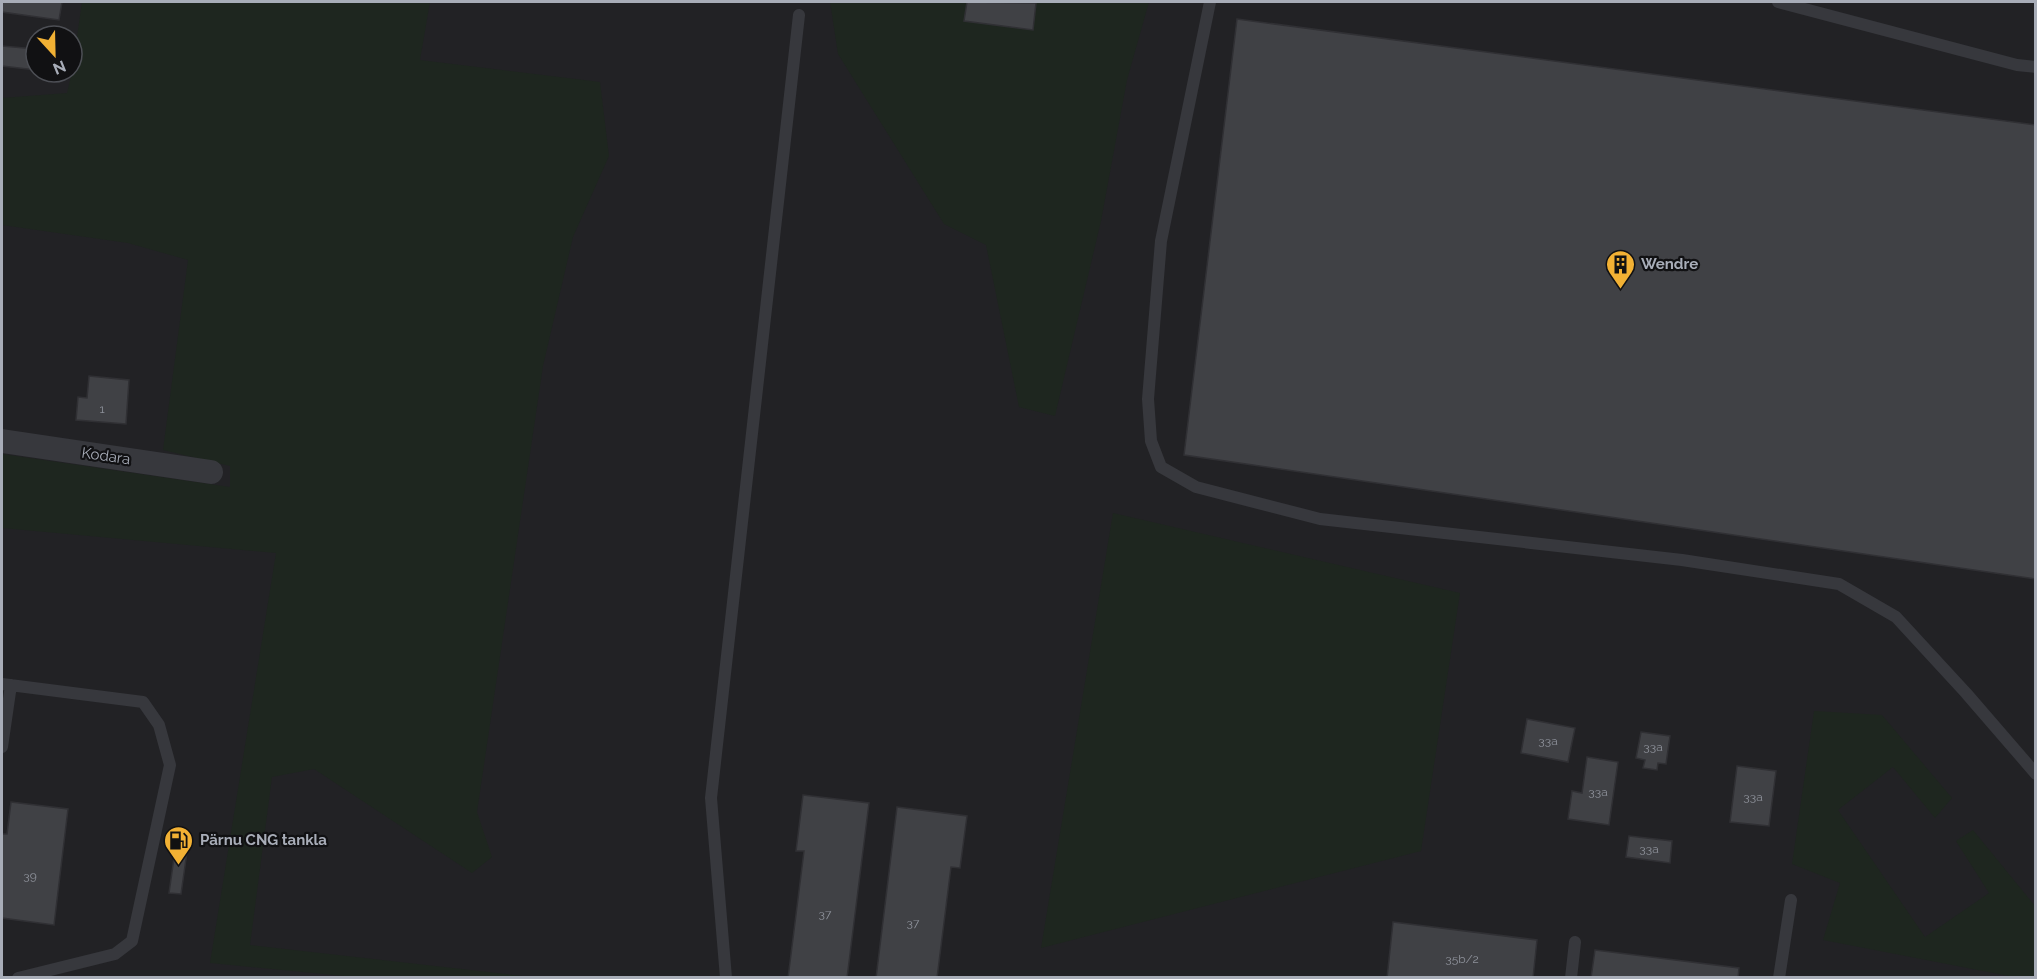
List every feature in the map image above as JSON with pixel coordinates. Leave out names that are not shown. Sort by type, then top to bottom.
[{"type":"street","name":"Kodara","points":[[2,441],[211,472]]},
{"type":"lane","points":[[1209,2],[1161,241],[1148,399],[1151,441],[1161,467],[1196,487],[1320,519],[1682,560],[1839,584],[1896,617],[2036,774]]},
{"type":"lane","points":[[1778,2],[2017,65],[2036,67]]},
{"type":"lane","points":[[726,978],[711,798],[799,15]]},
{"type":"lane","points":[[2,747],[6,685],[143,702],[159,725],[170,765],[132,941],[115,954],[18,978]]},
{"type":"lane","points":[[1779,978],[1791,900]]},
{"type":"lane","points":[[1571,978],[1575,942]]},
{"type":"shaded area","points":[[2,2],[2035,2],[2035,977],[2,978]]},
{"type":"shaded area","points":[[82,2],[430,2],[420,60],[600,82],[609,156],[573,237],[543,366],[477,812],[492,857],[472,873],[314,769],[272,777],[250,945],[531,977],[364,978],[210,963],[276,553],[2,528],[2,454],[230,487],[230,466],[163,450],[188,260],[128,243],[2,225],[2,98],[67,93],[69,84],[84,84],[84,24],[79,24]]},
{"type":"shaded area","points":[[830,2],[1149,2],[1127,80],[1101,221],[1055,416],[1019,407],[986,245],[944,224],[838,54]]},
{"type":"shaded area","points":[[1113,513],[1460,593],[1421,851],[1041,948]]},
{"type":"shaded area","points":[[1814,711],[1882,715],[1952,798],[1935,818],[1893,767],[1838,810],[1925,937],[1989,893],[1956,841],[1973,830],[2035,906],[2035,977],[2014,977],[1823,940],[1840,883],[1792,864]]},
{"type":"building","points":[[2,2],[62,2],[59,20],[2,12]]},
{"type":"building","points":[[967,2],[1036,3],[1033,30],[964,21]]},
{"type":"building","name":"Wendre","points":[[1237,19],[2036,125],[2036,579],[1184,455]]},
{"type":"building","points":[[2,46],[24,48],[24,69],[2,66]]},
{"type":"building","points":[[89,376],[129,380],[126,424],[76,420],[78,397],[87,398]]},
{"type":"building","points":[[1527,719],[1575,728],[1568,762],[1521,753]]},
{"type":"building","points":[[1641,732],[1670,736],[1666,764],[1658,763],[1657,770],[1643,768],[1645,760],[1636,758]]},
{"type":"building","points":[[1587,757],[1618,762],[1609,825],[1568,819],[1572,791],[1582,793]]},
{"type":"building","points":[[1737,766],[1776,771],[1769,826],[1730,822]]},
{"type":"building","points":[[803,795],[869,803],[847,978],[788,978],[804,851],[796,851]]},
{"type":"building","points":[[11,802],[68,809],[54,925],[2,918],[2,834],[7,834]]},
{"type":"building","points":[[897,807],[967,816],[960,868],[951,867],[937,978],[876,978]]},
{"type":"building","points":[[1629,836],[1672,841],[1670,863],[1626,857]]},
{"type":"building","name":"Pärnu CNG tankla","points":[[177,837],[189,838],[181,894],[169,893]]},
{"type":"building","points":[[1393,922],[1537,940],[1533,978],[1387,978]]},
{"type":"building","points":[[1595,950],[1739,968],[1738,978],[1591,978]]},
{"type":"place","name":"Wendre","points":[[1620,290]]},
{"type":"place","name":"Pärnu CNG tankla","points":[[179,866]]}]
